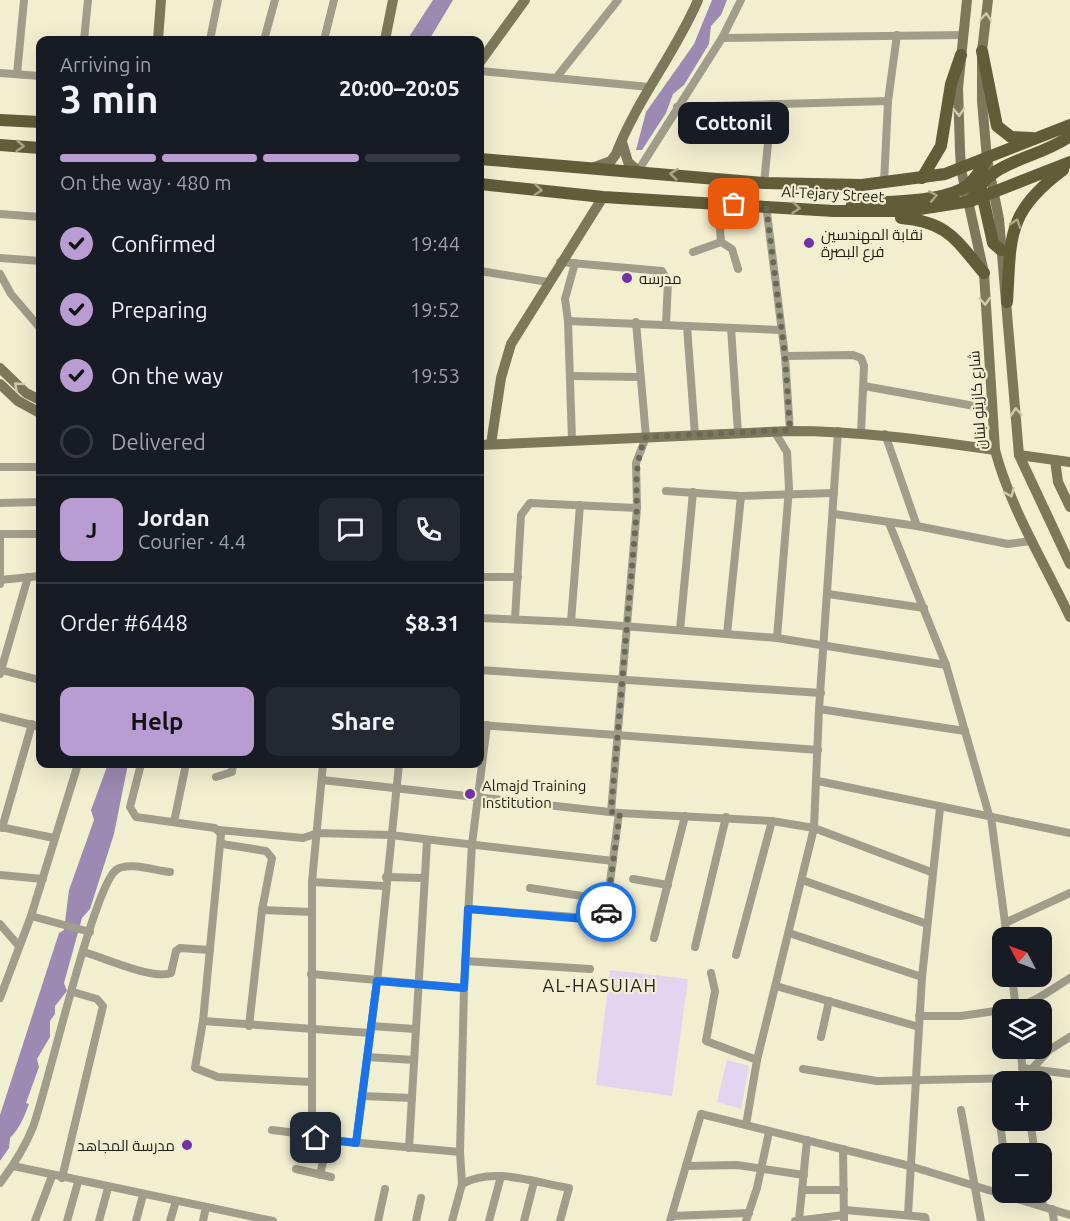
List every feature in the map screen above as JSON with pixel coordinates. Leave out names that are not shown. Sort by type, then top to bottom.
[{"type":"main road","points":[[982,51],[997,126],[1011,137],[1040,138]]},
{"type":"main road","points":[[922,178],[936,159],[941,146],[951,84],[961,55]]},
{"type":"main road","points":[[1,122],[36,121]]},
{"type":"main road","name":"Al-Tejary Street","points":[[484,159],[764,183],[828,185],[884,183],[962,169],[1070,125]]},
{"type":"main road","points":[[834,211],[852,204],[909,201],[973,184],[1070,136]]},
{"type":"main road","points":[[0,145],[36,148]]},
{"type":"main road","points":[[970,201],[973,184],[987,159]]},
{"type":"main road","points":[[1007,302],[1011,241],[1017,217],[1033,194],[1070,164]]},
{"type":"main road","name":"Al-Tejary Street","points":[[484,184],[603,197],[766,205],[834,211],[922,211],[989,195],[1070,164]]},
{"type":"main road","points":[[962,169],[973,184],[989,195],[993,243],[1001,250]]},
{"type":"main road","points":[[858,212],[936,224],[959,243],[984,273]]},
{"type":"street","points":[[17,74],[24,0]]},
{"type":"street","points":[[84,36],[88,0]]},
{"type":"street","points":[[158,36],[161,0]]},
{"type":"street","points":[[211,36],[218,0]]},
{"type":"street","points":[[265,36],[275,0]]},
{"type":"street","points":[[325,36],[334,0]]},
{"type":"street","points":[[386,36],[393,0]]},
{"type":"street","points":[[484,56],[525,0]]},
{"type":"street","points":[[556,78],[618,0]]},
{"type":"street","points":[[591,168],[611,161],[650,87],[681,38],[698,0]]},
{"type":"street","points":[[621,142],[628,162],[638,171],[722,38],[741,0]]},
{"type":"street","points":[[962,169],[958,88],[967,0]]},
{"type":"street","points":[[988,0],[981,79],[990,174],[989,195]]},
{"type":"street","points":[[884,183],[888,101],[897,35]]},
{"type":"street","points":[[722,38],[963,35]]},
{"type":"street","points":[[484,71],[650,87]]},
{"type":"street","points":[[0,73],[36,76]]},
{"type":"street","points":[[677,107],[888,101]]},
{"type":"street","points":[[764,183],[772,104]]},
{"type":"street","points":[[603,197],[560,261],[511,344],[486,444],[790,430],[885,434],[995,450]]},
{"type":"street","name":"شارع كازينو لبنان","points":[[970,201],[984,273],[995,450],[1000,470],[1031,541],[1070,617]]},
{"type":"street","points":[[718,203],[721,242]]},
{"type":"street","points":[[766,205],[785,356],[790,430]]},
{"type":"street","points":[[0,214],[36,216]]},
{"type":"street","points":[[693,252],[721,242]]},
{"type":"street","points":[[721,242],[732,249],[738,269]]},
{"type":"street","points":[[1001,250],[1019,454],[1070,564]]},
{"type":"street","points":[[0,258],[36,261]]},
{"type":"street","points":[[560,261],[662,271],[668,281],[666,324]]},
{"type":"street","points":[[572,440],[568,321],[565,299],[575,263]]},
{"type":"street","points":[[484,271],[548,282]]},
{"type":"street","points":[[0,274],[17,302],[36,323]]},
{"type":"street","points":[[568,321],[636,322],[781,330]]},
{"type":"street","points":[[468,909],[596,920],[606,914],[613,861],[616,735],[637,508],[636,463],[646,437],[636,322]]},
{"type":"street","points":[[687,326],[695,435]]},
{"type":"street","points":[[731,328],[738,433]]},
{"type":"street","points":[[785,356],[853,355],[861,358],[864,366],[861,433]]},
{"type":"street","points":[[0,368],[26,393],[36,398]]},
{"type":"street","points":[[570,376],[639,377]]},
{"type":"street","points":[[0,384],[18,401],[36,410]]},
{"type":"street","points":[[864,386],[991,409]]},
{"type":"street","points":[[774,431],[787,452],[788,495],[777,638]]},
{"type":"street","points":[[746,1125],[757,1059],[814,828],[818,782],[819,709],[838,431]]},
{"type":"street","points":[[885,434],[917,526]]},
{"type":"street","points":[[1019,454],[1070,462]]},
{"type":"street","points":[[1054,460],[1058,482],[1070,507]]},
{"type":"street","points":[[0,467],[36,467]]},
{"type":"street","points":[[666,491],[741,496],[834,493]]},
{"type":"street","points":[[680,630],[693,492]]},
{"type":"street","points":[[727,634],[741,496]]},
{"type":"street","points":[[0,502],[36,502]]},
{"type":"street","points":[[515,619],[521,515],[525,507],[530,503],[637,508]]},
{"type":"street","points":[[571,622],[580,505]]},
{"type":"street","points":[[834,514],[889,524],[917,526],[1008,544],[1031,541]]},
{"type":"street","points":[[889,524],[946,665],[990,816],[1006,927]]},
{"type":"street","points":[[36,534],[0,535],[0,581],[36,576]]},
{"type":"street","points":[[28,577],[0,672],[36,679]]},
{"type":"street","points":[[484,577],[519,578]]},
{"type":"street","points":[[828,594],[924,608]]},
{"type":"street","points":[[484,618],[571,622],[625,628],[777,638],[946,665]]},
{"type":"street","points":[[0,632],[11,633]]},
{"type":"street","points":[[484,670],[821,693]]},
{"type":"street","points":[[819,709],[965,731]]},
{"type":"street","points":[[0,717],[36,726]]},
{"type":"street","points":[[32,724],[1,828],[54,838]]},
{"type":"street","points":[[484,725],[818,750]]},
{"type":"street","points":[[0,998],[18,945],[31,916],[77,768]]},
{"type":"street","points":[[140,768],[130,807],[131,813],[136,817],[219,830],[303,838],[318,833],[390,835],[613,861]]},
{"type":"street","points":[[174,822],[185,768]]},
{"type":"street","points":[[216,777],[232,772],[232,768]]},
{"type":"street","points":[[312,1135],[312,882],[323,768]]},
{"type":"street","points":[[356,1143],[377,981],[398,768]]},
{"type":"street","points":[[452,1221],[462,1184],[460,1152],[465,961],[472,844],[480,768]]},
{"type":"street","points":[[322,780],[615,812],[772,821],[814,828],[931,872]]},
{"type":"street","points":[[818,782],[1070,833]]},
{"type":"street","points":[[908,1215],[922,977],[931,872],[940,808]]},
{"type":"street","points":[[654,938],[685,816]]},
{"type":"street","points":[[695,947],[726,818]]},
{"type":"street","points":[[736,955],[772,821]]},
{"type":"street","points":[[219,830],[222,844],[203,1021],[195,1068],[218,1077],[311,1082]]},
{"type":"street","points":[[409,1148],[427,841]]},
{"type":"street","points":[[222,844],[266,851],[272,858],[262,910],[249,1026]]},
{"type":"street","points":[[0,1183],[13,1166],[32,1128],[90,932],[104,893],[117,869],[125,866],[170,872]]},
{"type":"street","points":[[0,875],[43,879]]},
{"type":"street","points":[[312,882],[386,882],[424,878]]},
{"type":"street","points":[[633,879],[668,885]]},
{"type":"street","points":[[802,880],[927,924]]},
{"type":"street","points":[[530,888],[608,900]]},
{"type":"street","points":[[1005,923],[1070,893]]},
{"type":"street","points":[[262,910],[312,912]]},
{"type":"street","points":[[31,916],[90,932]]},
{"type":"street","points":[[0,924],[18,945]]},
{"type":"street","points":[[789,933],[922,977]]},
{"type":"street","points":[[84,952],[150,973],[168,975],[171,973],[176,951],[180,948],[210,950]]},
{"type":"street","points":[[465,961],[590,969]]},
{"type":"street","points":[[711,973],[715,995],[706,1041],[757,1059]]},
{"type":"street","points":[[311,974],[464,988]]},
{"type":"street","points":[[1033,999],[1070,978]]},
{"type":"street","points":[[776,986],[919,1027]]},
{"type":"street","points":[[62,1178],[103,1006],[97,999],[73,992]]},
{"type":"street","points":[[821,1037],[830,1001]]},
{"type":"street","points":[[919,1016],[961,1016],[992,1012]]},
{"type":"street","points":[[203,1021],[311,1029],[415,1029]]},
{"type":"street","points":[[1032,1069],[1048,1050],[1070,1037]]},
{"type":"street","points":[[367,1057],[414,1060]]},
{"type":"street","points":[[1021,1059],[1022,1071]]},
{"type":"street","points":[[1022,1068],[1070,1074]]},
{"type":"street","points":[[803,1069],[877,1081],[992,1080]]},
{"type":"street","points":[[362,1096],[412,1098]]},
{"type":"street","points":[[961,1110],[981,1221]]},
{"type":"street","points":[[769,1132],[747,1217],[671,1218],[701,1114],[910,1166],[992,1190]]},
{"type":"street","points":[[272,1130],[312,1135],[328,1140],[460,1152]]},
{"type":"street","points":[[320,1174],[328,1140]]},
{"type":"street","points":[[807,1140],[797,1221],[844,1215],[908,1215],[925,1217],[926,1221]]},
{"type":"street","points":[[843,1149],[844,1215]]},
{"type":"street","points":[[13,1166],[78,1182],[206,1207],[243,1218],[273,1221]]},
{"type":"street","points":[[686,1166],[761,1167],[804,1175]]},
{"type":"street","points":[[296,1169],[331,1177]]},
{"type":"street","points":[[35,1221],[52,1176]]},
{"type":"street","points":[[462,1184],[474,1177],[501,1176],[569,1188],[560,1221]]},
{"type":"street","points":[[489,1221],[501,1176]]},
{"type":"street","points":[[67,1221],[78,1182]]},
{"type":"street","points":[[524,1221],[534,1182]]},
{"type":"street","points":[[99,1221],[108,1188]]},
{"type":"street","points":[[378,1221],[385,1189]]},
{"type":"street","points":[[802,1190],[844,1190]]},
{"type":"street","points":[[136,1221],[143,1195]]},
{"type":"street","points":[[416,1221],[421,1198]]},
{"type":"street","points":[[171,1221],[176,1201]]},
{"type":"street","points":[[1034,1203],[1070,1215]]},
{"type":"street","points":[[203,1221],[206,1207]]},
{"type":"street","points":[[1052,1209],[1054,1221]]},
{"type":"shaded area","points":[[433,0],[453,0],[431,36],[410,36]]},
{"type":"shaded area","points":[[712,0],[727,0],[721,15],[711,26],[709,44],[684,85],[673,94],[666,113],[642,150],[636,150],[646,112],[694,44]]},
{"type":"shaded area","points":[[107,768],[127,768],[114,834],[90,909],[82,918],[64,983],[67,991],[55,1006],[55,1014],[50,1021],[50,1037],[37,1059],[39,1067],[26,1103],[29,1104],[19,1126],[10,1138],[9,1148],[0,1161],[0,1115],[59,933],[64,930],[69,890],[94,820],[91,810]]},
{"type":"shaded area","points":[[610,970],[688,979],[672,1096],[596,1085]]},
{"type":"shaded area","points":[[727,1060],[749,1066],[741,1109],[717,1102]]},
{"type":"way so far","points":[[606,912],[620,813],[611,812],[637,508],[636,463],[640,449],[646,437],[790,430],[785,356],[766,205],[734,204]]},
{"type":"place","name":"Cottonil","points":[[734,204]]},
{"type":"place","name":"نقابة المهندسين فرع البصرة","points":[[809,243]]},
{"type":"place","name":"مدرسه","points":[[627,278]]},
{"type":"place","name":"Almajd Training Institution","points":[[470,794]]},
{"type":"place","name":"مدرسة المجاهد","points":[[187,1145]]},
{"type":"district","name":"AL-HASUIAH","points":[[600,985]]},
{"type":"route","points":[[316,1138],[356,1143],[377,981],[464,988],[468,909],[596,920],[602,918],[606,912]]}]
